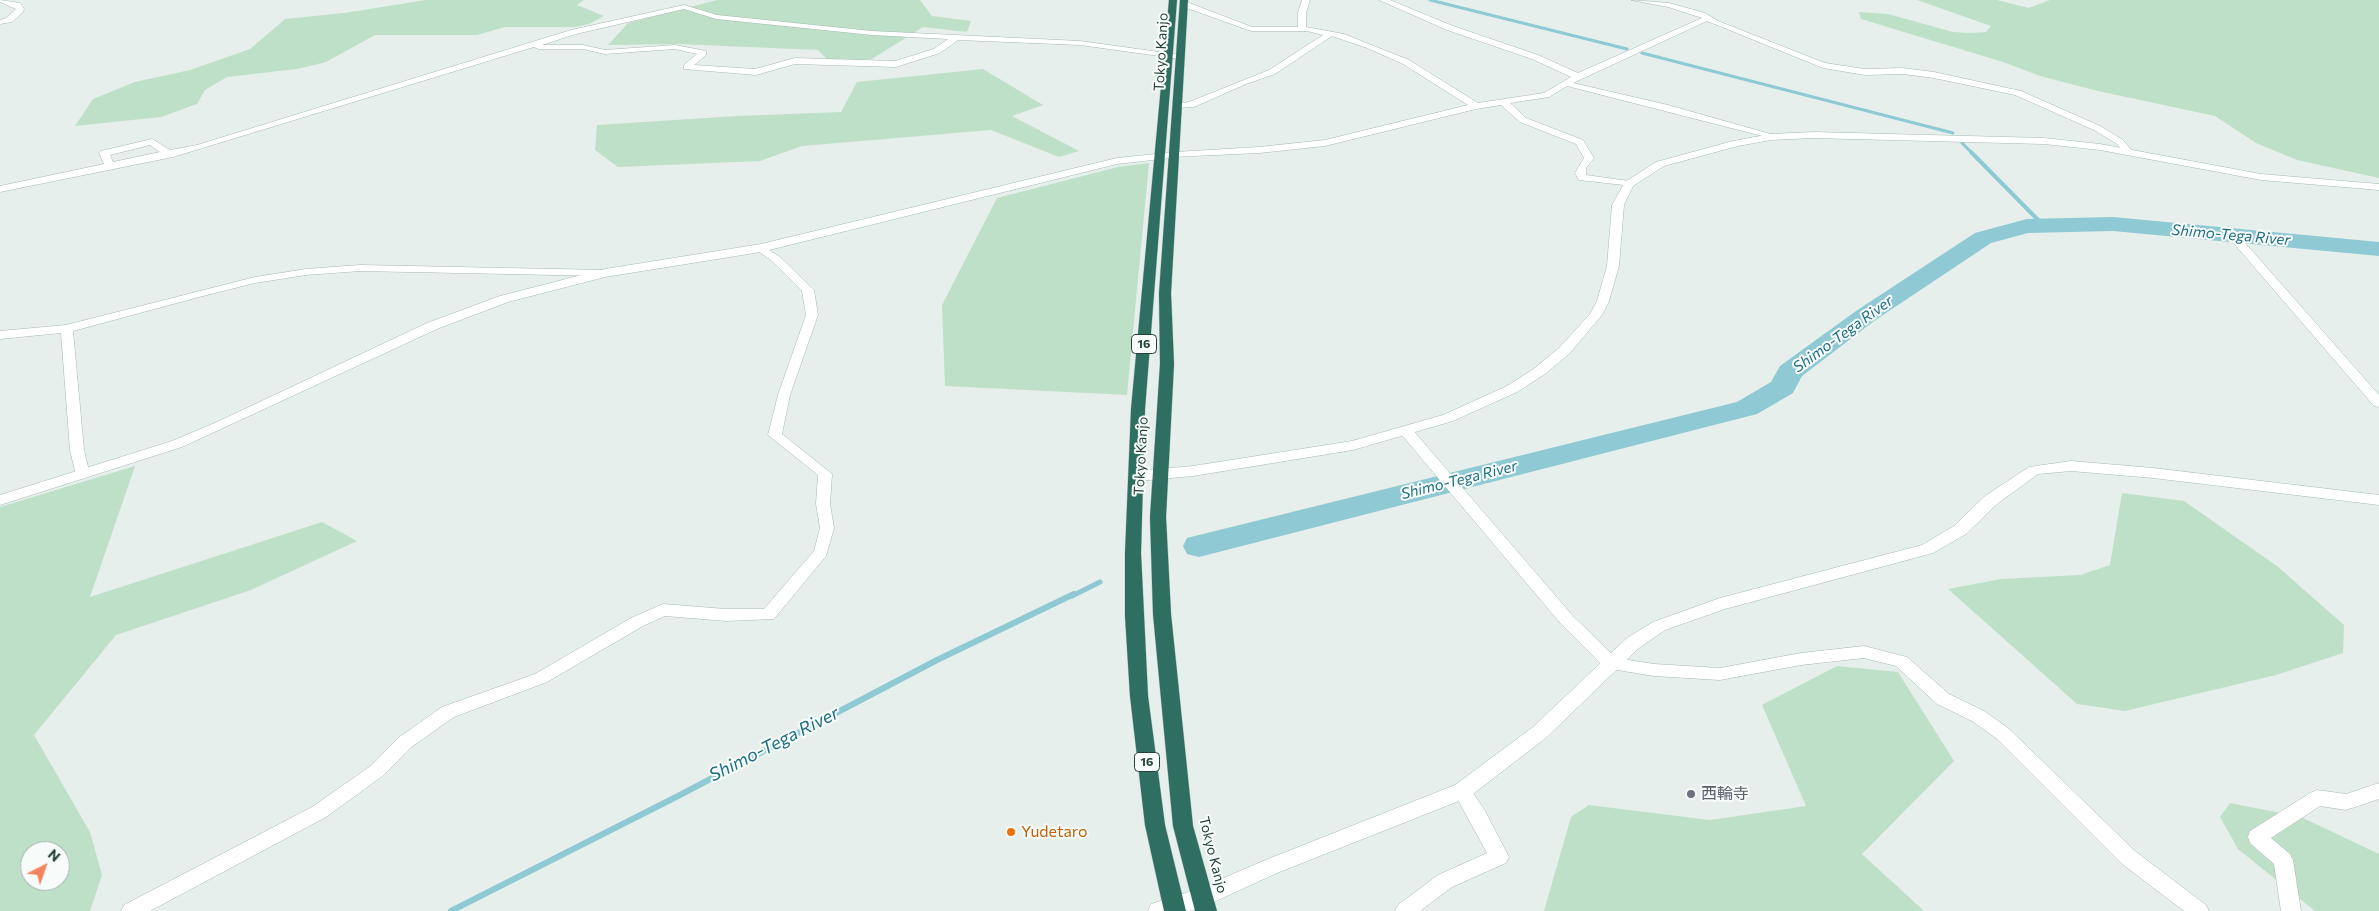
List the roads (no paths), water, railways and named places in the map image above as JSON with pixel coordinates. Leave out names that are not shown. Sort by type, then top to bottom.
[{"type":"highway","name":"Tokyo Kanjo","points":[[1169,909],[1155,825],[1139,696],[1134,571],[1138,409],[1173,0]]},
{"type":"highway","name":"Tokyo Kanjo","points":[[1184,2],[1166,293],[1167,364],[1158,517],[1162,614],[1183,826],[1204,904]]},
{"type":"street","points":[[0,0],[17,4],[20,9],[9,20],[0,22]]},
{"type":"street","points":[[1302,29],[1302,13],[1306,0]]},
{"type":"street","points":[[1383,0],[1441,24],[1535,57],[1578,76]]},
{"type":"street","points":[[1635,0],[1687,10],[1702,15],[1706,19],[1823,65],[1865,72],[1903,71],[1934,75],[2018,93],[2097,128],[2120,142],[2128,152]]},
{"type":"street","points":[[1184,2],[1251,29],[1302,29],[1330,34],[1370,46],[1400,59],[1476,106]]},
{"type":"street","points":[[0,189],[110,165],[170,155],[581,30],[684,7],[716,17],[872,33],[1080,43],[1180,57]]},
{"type":"street","points":[[0,500],[177,444],[222,425],[432,326],[504,299],[605,272],[761,248],[1118,161],[1160,156],[1259,150],[1325,142],[1476,106],[1546,95],[1568,84],[1578,76],[1706,19]]},
{"type":"street","points":[[1178,106],[1191,104],[1267,74],[1330,34]]},
{"type":"street","points":[[530,45],[542,47],[583,47],[605,52],[675,47],[703,53],[687,67],[756,72],[786,62],[796,61],[896,64],[937,51],[958,36]]},
{"type":"street","points":[[1568,84],[1665,107],[1771,137]]},
{"type":"street","points":[[1503,102],[1524,120],[1580,142],[1589,158],[1581,168],[1580,174],[1583,178],[1629,184]]},
{"type":"street","points":[[1136,476],[1160,475],[1353,445],[1406,431],[1479,405],[1512,389],[1540,371],[1582,333],[1596,315],[1610,279],[1618,206],[1629,184],[1660,164],[1737,142],[1771,137],[1858,135],[2070,143],[2261,177],[2379,187]]},
{"type":"street","points":[[110,165],[104,153],[152,142],[170,155]]},
{"type":"street","points":[[2228,230],[2379,404]]},
{"type":"street","points":[[130,911],[319,812],[378,770],[404,743],[448,712],[541,678],[637,622],[663,610],[768,615],[822,552],[827,528],[823,504],[825,474],[775,435],[784,395],[812,315],[808,290],[776,259],[761,248]]},
{"type":"street","points":[[0,335],[66,329],[196,294],[255,280],[306,272],[360,268],[605,272]]},
{"type":"street","points":[[66,329],[77,450],[83,475]]},
{"type":"street","points":[[1406,431],[1567,620],[1611,664],[1720,674],[1801,659],[1864,652],[1901,661],[1944,700],[1978,716],[2002,733],[2128,857],[2198,911]]},
{"type":"street","points":[[1169,909],[1204,904],[1270,867],[1462,791],[1540,732],[1632,643],[1659,626],[1729,602],[1927,549],[1960,530],[1991,500],[2034,470],[2071,466],[2379,500]]},
{"type":"street","points":[[1405,911],[1445,881],[1499,857],[1477,814],[1462,791]]},
{"type":"street","points":[[2292,911],[2283,860],[2257,837],[2317,798],[2346,802],[2379,791]]},
{"type":"waterway","points":[[1430,0],[1627,49]]},
{"type":"waterway","points":[[1642,53],[1953,133]]},
{"type":"waterway","points":[[1962,143],[1971,152]]},
{"type":"waterway","points":[[1971,152],[2042,224]]},
{"type":"waterway","name":"Shimo-Tega River","points":[[1199,546],[1747,408],[1783,387],[1790,372],[1865,316],[1983,238],[2027,226],[2113,224],[2379,249]]},
{"type":"waterway","name":"Shimo-Tega River","points":[[1072,596],[1100,582]]},
{"type":"waterway","name":"Shimo-Tega River","points":[[451,911],[678,796],[937,660],[1074,594]]},
{"type":"place","name":"西輪寺","points":[[1691,794]]},
{"type":"place","name":"Yudetaro","points":[[1011,832]]}]
